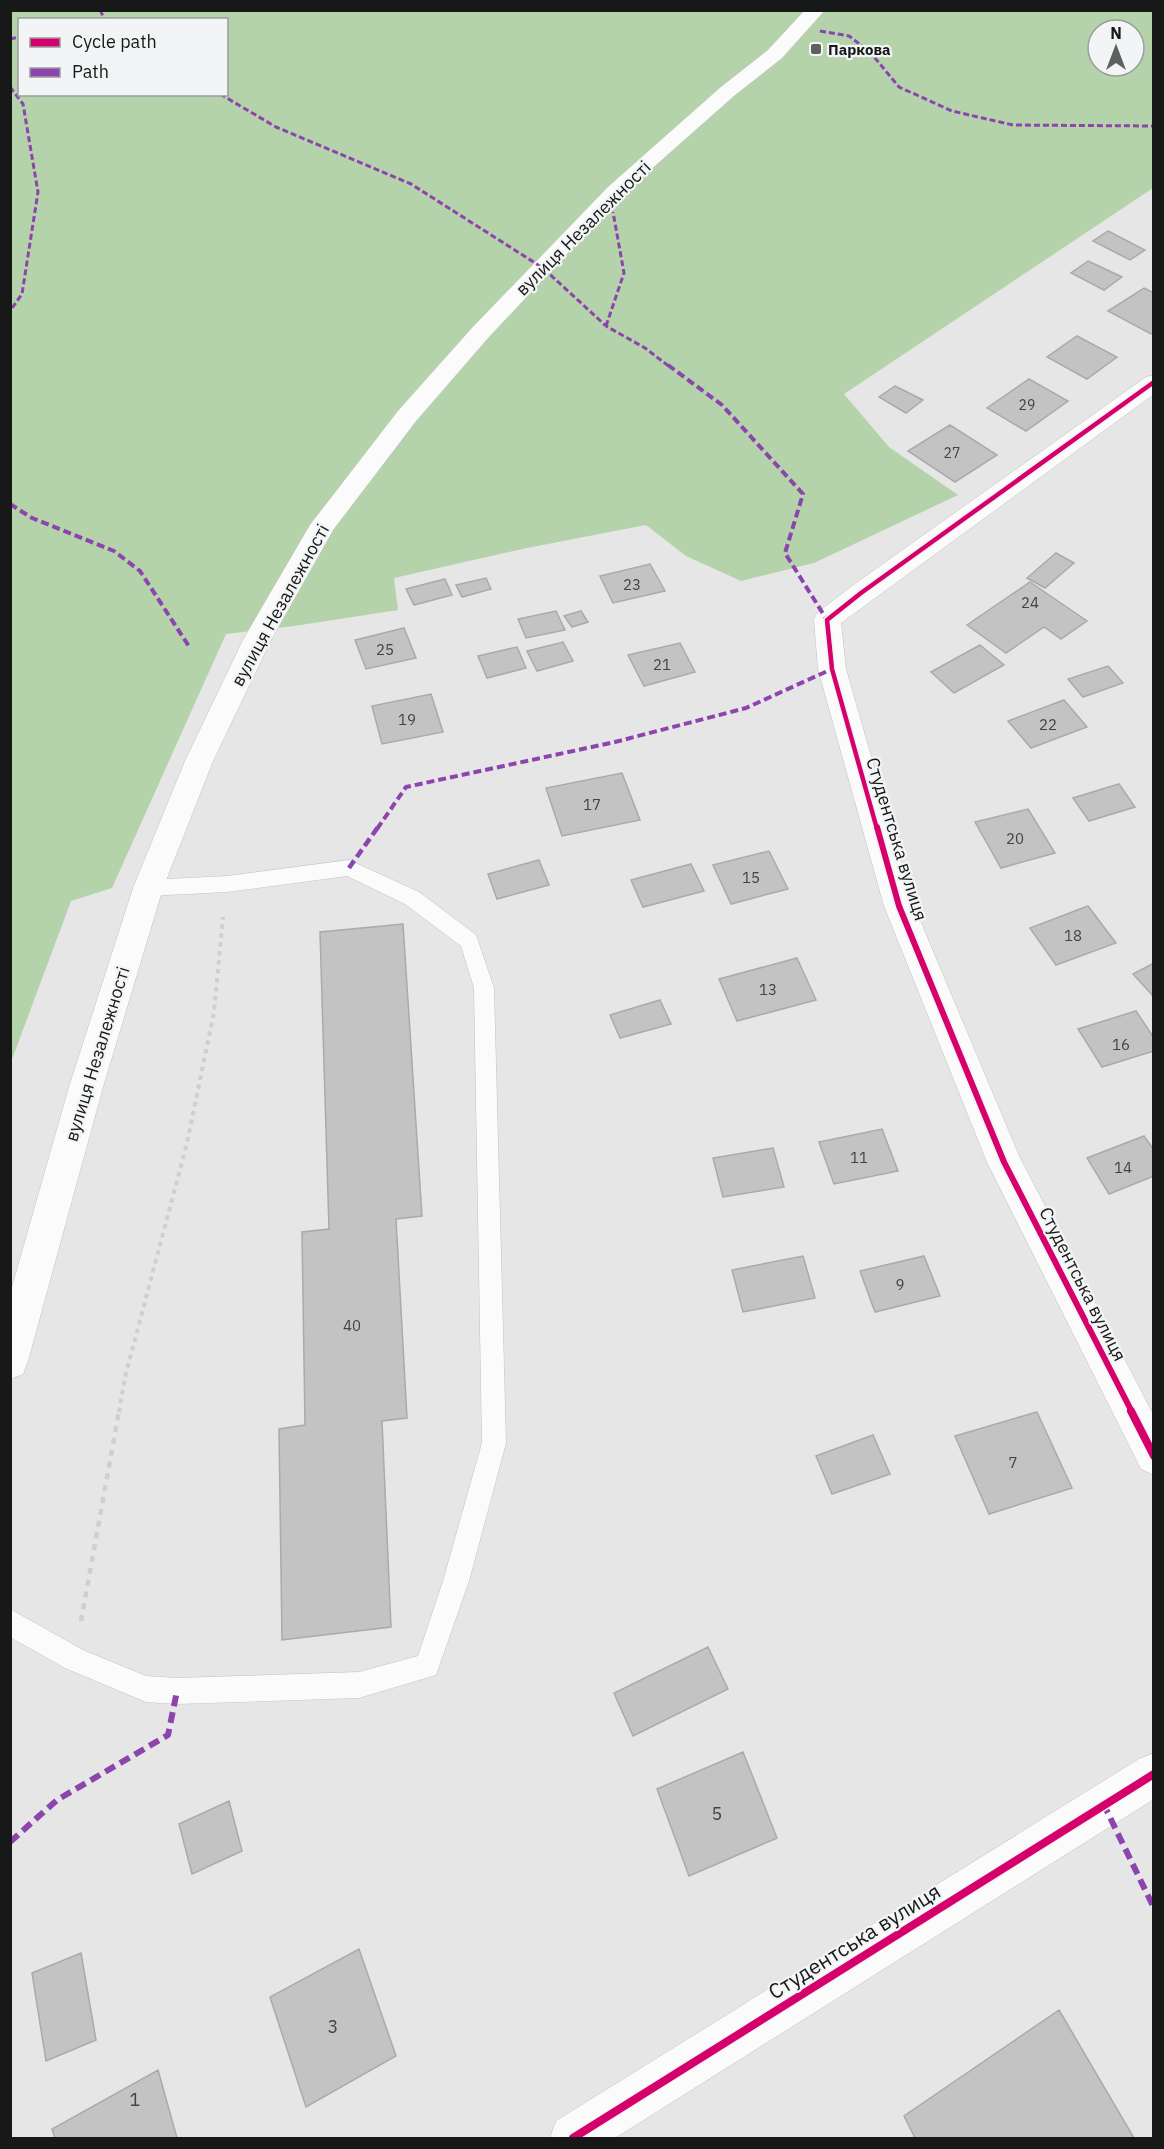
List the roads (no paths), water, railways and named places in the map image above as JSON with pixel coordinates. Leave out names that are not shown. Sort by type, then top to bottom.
[{"type":"main road","name":"вулиця Незалежності","points":[[12,1347],[86,1087],[148,888],[199,761],[256,640],[322,525],[407,416],[480,333],[615,190],[728,91],[775,54],[816,10]]},
{"type":"main road","name":"Студентська вулиця","points":[[1154,382],[861,593],[828,620],[832,669],[898,906],[1004,1162],[1154,1456]]},
{"type":"main road","name":"Студентська вулиця","points":[[573,2139],[1103,1803],[1154,1774]]},
{"type":"lane","points":[[10,1622],[75,1659],[146,1689],[177,1691],[359,1685],[427,1666],[456,1581],[494,1443],[484,988],[469,940],[412,898],[349,868],[227,884],[148,888]]},
{"type":"place","name":"Паркова","points":[[816,49]]}]
